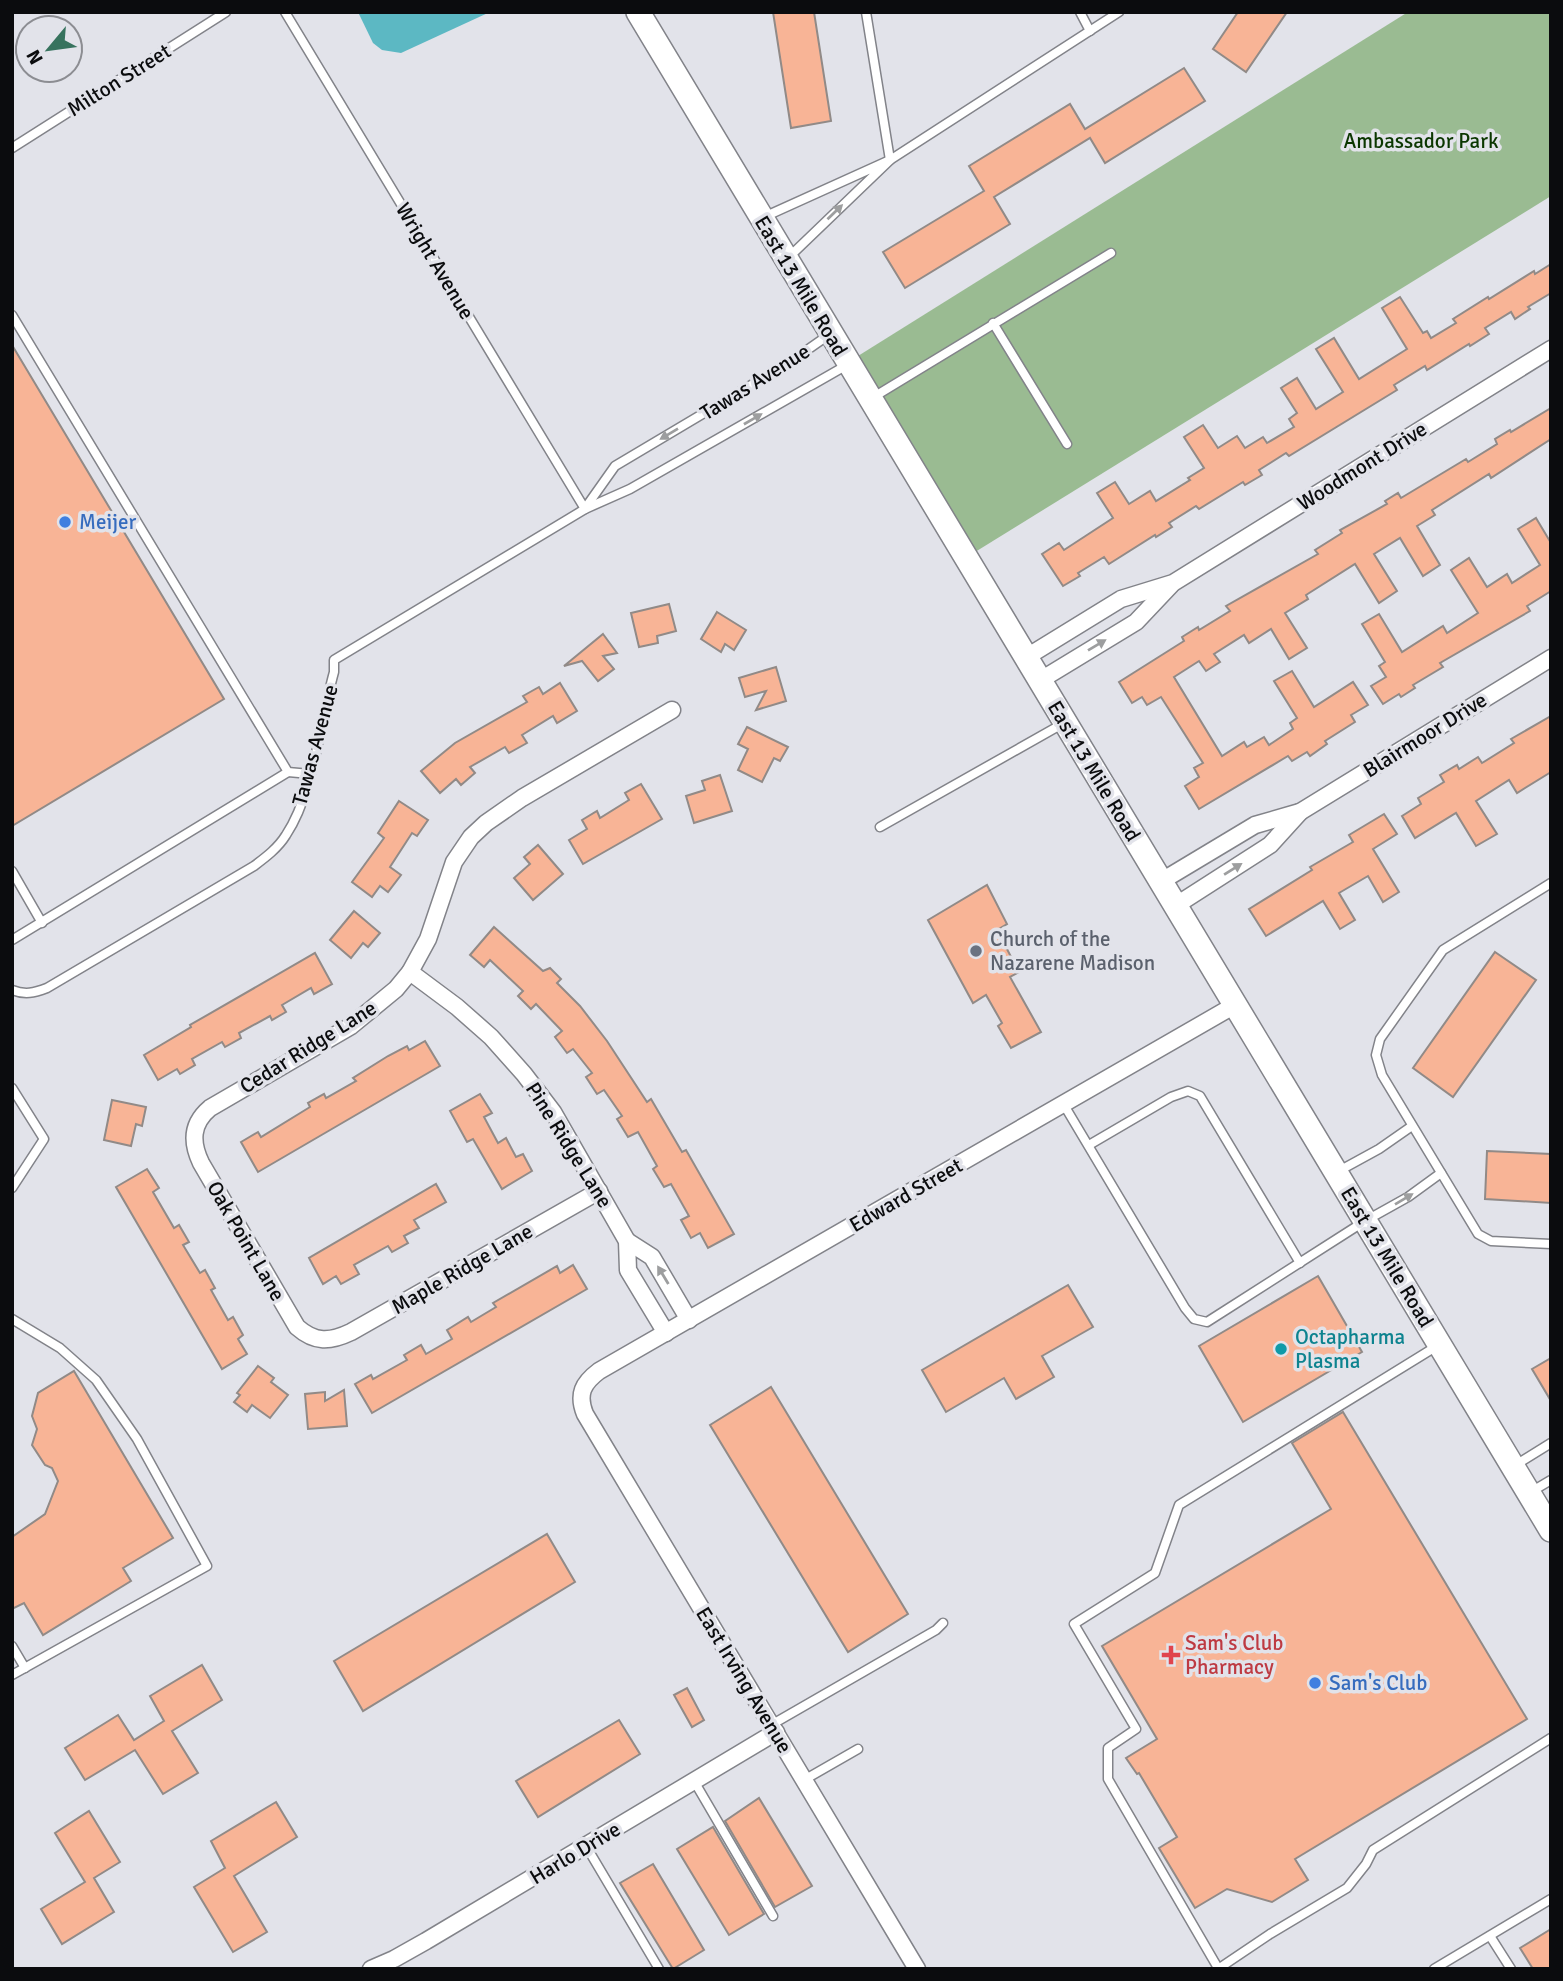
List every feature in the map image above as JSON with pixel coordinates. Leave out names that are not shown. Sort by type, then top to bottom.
[{"type":"main road","name":"East 13 Mile Road","points":[[638,12],[1551,1530]]},
{"type":"street","name":"Woodmont Drive","points":[[1025,658],[1121,599],[1173,583],[1551,349]]},
{"type":"street","name":"Woodmont Drive","points":[[1039,681],[1136,622],[1173,583]]},
{"type":"street","name":"Blairmoor Drive","points":[[1160,882],[1255,825],[1300,812],[1551,658]]},
{"type":"street","name":"Cedar Ridge Lane","points":[[196,1125],[201,1116],[221,1101],[367,1015],[410,972],[428,940],[454,862],[471,837],[486,823],[522,798],[671,710]]},
{"type":"street","name":"Blairmoor Drive","points":[[1175,906],[1270,845],[1300,812]]},
{"type":"street","name":"Pine Ridge Lane","points":[[410,972],[475,1023],[516,1064],[552,1112],[627,1241],[628,1270],[666,1333]]},
{"type":"street","name":"Edward Street","points":[[582,1389],[584,1383],[599,1371],[1235,1004]]},
{"type":"street","name":"Oak Point Lane","points":[[196,1125],[193,1137],[201,1163],[281,1301],[297,1327],[305,1334],[323,1340]]},
{"type":"street","name":"Maple Ridge Lane","points":[[323,1340],[331,1340],[351,1332],[599,1191]]},
{"type":"street","name":"Pine Ridge Lane","points":[[627,1241],[652,1256],[689,1320]]},
{"type":"street","name":"East Irving Avenue","points":[[582,1389],[581,1399],[585,1414],[917,1969]]},
{"type":"street","name":"Harlo Drive","points":[[371,1969],[405,1953],[586,1846],[694,1781],[773,1728]]},
{"type":"lane","name":"Milton Street","points":[[12,148],[226,12]]},
{"type":"lane","name":"Wright Avenue","points":[[285,12],[585,509]]},
{"type":"lane","points":[[866,12],[890,160]]},
{"type":"lane","points":[[1080,12],[1090,31]]},
{"type":"lane","points":[[761,219],[890,160],[1119,12]]},
{"type":"lane","points":[[785,260],[890,160]]},
{"type":"lane","points":[[870,400],[1111,253]]},
{"type":"lane","points":[[12,315],[288,772]]},
{"type":"lane","points":[[993,323],[1067,444]]},
{"type":"lane","name":"Tawas Avenue","points":[[585,509],[615,466],[790,362],[831,334]]},
{"type":"lane","name":"Tawas Avenue","points":[[12,990],[34,993],[47,988],[254,866],[270,853],[284,838],[302,804],[334,672],[334,660],[585,509],[630,489],[849,364]]},
{"type":"lane","points":[[880,827],[1064,723]]},
{"type":"lane","points":[[12,940],[288,772],[310,774]]},
{"type":"lane","points":[[12,871],[42,923]]},
{"type":"lane","points":[[1551,883],[1443,950],[1380,1039],[1376,1055],[1377,1065],[1474,1228],[1491,1241],[1551,1244]]},
{"type":"lane","points":[[12,1088],[44,1139],[12,1188]]},
{"type":"lane","points":[[1089,1145],[1171,1097],[1188,1091],[1200,1096],[1300,1263]]},
{"type":"lane","points":[[1063,1105],[1185,1308],[1194,1319],[1207,1322],[1365,1221],[1408,1198],[1441,1173]]},
{"type":"lane","points":[[1336,1172],[1379,1149],[1412,1126]]},
{"type":"lane","points":[[12,1319],[60,1348],[96,1380],[137,1438],[206,1566],[12,1675]]},
{"type":"lane","points":[[1440,1345],[1179,1505],[1155,1573],[1074,1624],[1136,1729],[1108,1748],[1108,1779],[1218,1969],[1347,1888],[1366,1864],[1373,1850],[1551,1738]]},
{"type":"lane","points":[[1514,1466],[1551,1443]]},
{"type":"lane","points":[[1529,1493],[1551,1480]]},
{"type":"lane","points":[[773,1728],[936,1630],[943,1623]]},
{"type":"lane","points":[[12,1646],[25,1668]]},
{"type":"lane","points":[[804,1780],[858,1749]]},
{"type":"lane","points":[[694,1781],[773,1916]]},
{"type":"lane","points":[[586,1846],[659,1969]]},
{"type":"lane","points":[[1434,1969],[1551,1899]]},
{"type":"lane","points":[[1490,1936],[1511,1969]]},
{"type":"lane","points":[[1234,1959],[1239,1969]]},
{"type":"green space","name":"Ambassador Park","points":[[1408,12],[1551,12],[1551,196],[967,557],[850,361]]},
{"type":"water","points":[[358,12],[490,12],[401,53],[382,50],[373,43]]},
{"type":"building","points":[[773,12],[814,12],[831,121],[791,128]]},
{"type":"building","points":[[1238,12],[1287,12],[1246,72],[1213,49]]},
{"type":"building","points":[[1184,68],[1205,101],[1105,163],[1090,138],[994,197],[1010,224],[905,288],[883,252],[984,191],[969,166],[1070,104],[1085,129]]},
{"type":"building","points":[[1551,264],[1551,293],[1528,307],[1530,309],[1515,319],[1511,312],[1485,328],[1489,334],[1470,346],[1469,344],[1427,370],[1425,366],[1394,385],[1397,390],[1289,456],[1286,453],[1259,470],[1262,475],[1245,485],[1243,482],[1199,509],[1196,506],[1169,523],[1172,527],[1109,564],[1104,557],[1063,586],[1042,554],[1059,543],[1064,550],[1113,518],[1097,493],[1115,482],[1129,504],[1150,491],[1156,501],[1190,480],[1188,478],[1204,468],[1184,437],[1203,425],[1218,448],[1237,436],[1245,448],[1263,437],[1267,443],[1294,427],[1289,419],[1297,413],[1281,388],[1297,378],[1316,409],[1343,392],[1316,349],[1334,338],[1359,379],[1407,349],[1382,308],[1400,297],[1423,333],[1427,331],[1431,338],[1456,323],[1453,319],[1488,297],[1489,299],[1534,271],[1535,274]]},
{"type":"building","name":"Meijer","points":[[12,345],[224,699],[12,826]]},
{"type":"building","points":[[1551,408],[1551,439],[1491,478],[1489,474],[1432,510],[1435,515],[1417,526],[1440,565],[1423,576],[1400,538],[1374,554],[1397,591],[1379,603],[1355,564],[1306,595],[1308,599],[1285,613],[1307,648],[1289,659],[1271,629],[1249,643],[1244,635],[1214,654],[1220,662],[1206,671],[1199,661],[1174,677],[1222,756],[1244,742],[1247,747],[1264,737],[1269,745],[1293,729],[1290,723],[1297,718],[1274,681],[1292,671],[1314,707],[1353,682],[1368,705],[1351,715],[1355,722],[1325,741],[1327,744],[1310,756],[1307,752],[1292,761],[1288,756],[1199,809],[1185,786],[1199,777],[1194,768],[1203,763],[1161,697],[1147,705],[1142,697],[1132,703],[1119,682],[1184,641],[1182,637],[1230,611],[1226,606],[1318,554],[1315,550],[1342,533],[1340,530],[1387,504],[1385,501],[1398,493],[1401,498],[1466,459],[1468,462],[1497,444],[1495,439]]},
{"type":"building","points":[[1536,518],[1551,543],[1551,591],[1527,606],[1530,611],[1440,663],[1443,667],[1413,685],[1415,688],[1383,704],[1371,686],[1386,677],[1379,666],[1385,662],[1362,624],[1379,614],[1402,652],[1443,626],[1447,633],[1478,613],[1451,570],[1469,558],[1487,587],[1507,574],[1512,583],[1540,565],[1518,529]]},
{"type":"building","points":[[669,604],[676,631],[657,636],[658,643],[639,647],[631,613]]},
{"type":"building","points":[[717,612],[746,630],[734,650],[725,644],[721,652],[701,639]]},
{"type":"building","points":[[603,634],[617,653],[603,656],[614,669],[598,681],[582,661],[564,666]]},
{"type":"building","points":[[776,667],[786,701],[756,710],[766,691],[745,697],[739,678]]},
{"type":"building","points":[[560,683],[577,711],[557,723],[553,716],[522,735],[527,743],[509,753],[505,747],[470,767],[475,773],[461,785],[456,779],[440,793],[421,771],[455,743],[527,702],[523,696],[539,687],[543,694]]},
{"type":"building","points":[[1551,716],[1551,772],[1517,793],[1509,780],[1476,801],[1497,834],[1476,846],[1456,813],[1415,838],[1402,816],[1421,804],[1418,798],[1444,782],[1440,775],[1457,765],[1459,769],[1478,757],[1482,763],[1514,743],[1511,739]]},
{"type":"building","points":[[747,727],[788,747],[780,761],[774,758],[762,782],[738,770],[748,749],[738,744]]},
{"type":"building","points":[[720,775],[732,811],[694,823],[686,796],[705,790],[702,781]]},
{"type":"building","points":[[641,784],[662,819],[583,864],[569,840],[587,829],[582,820],[597,811],[600,818],[629,800],[625,793]]},
{"type":"building","points":[[399,801],[428,820],[417,836],[412,833],[390,867],[401,875],[388,892],[380,886],[372,897],[352,882],[384,838],[378,833]]},
{"type":"building","points":[[1384,814],[1397,834],[1373,849],[1399,892],[1383,902],[1368,876],[1339,893],[1355,920],[1340,929],[1323,901],[1266,936],[1249,909],[1312,870],[1310,867],[1353,842],[1349,835]]},
{"type":"building","points":[[538,845],[563,874],[533,900],[514,878],[530,864],[524,857]]},
{"type":"building","name":"Church of the Nazarene Madison","points":[[987,885],[1007,924],[997,930],[1019,972],[1010,977],[1041,1032],[1011,1048],[998,1026],[1002,1023],[986,995],[973,1003],[928,920]]},
{"type":"building","points":[[354,911],[380,933],[368,947],[363,943],[351,958],[330,940]]},
{"type":"building","points":[[494,927],[543,971],[550,968],[561,979],[557,983],[580,1006],[607,1041],[647,1102],[651,1099],[682,1152],[686,1150],[734,1234],[708,1248],[700,1233],[691,1238],[681,1220],[689,1216],[671,1184],[664,1187],[653,1169],[657,1166],[638,1132],[628,1137],[617,1119],[622,1116],[604,1090],[597,1094],[586,1077],[592,1073],[573,1049],[567,1053],[555,1037],[562,1031],[536,1004],[531,1009],[518,996],[523,991],[490,960],[484,967],[470,955]]},
{"type":"building","points":[[1495,952],[1536,980],[1453,1097],[1413,1068]]},
{"type":"building","points":[[315,953],[332,984],[314,994],[311,988],[282,1005],[286,1012],[272,1020],[270,1016],[239,1033],[241,1038],[225,1047],[222,1042],[192,1059],[195,1065],[180,1074],[177,1069],[158,1080],[144,1055],[191,1027],[190,1025]]},
{"type":"building","points":[[425,1041],[440,1066],[258,1172],[241,1142],[258,1132],[261,1137],[310,1107],[308,1103],[324,1094],[326,1098],[356,1081],[353,1078],[388,1056],[407,1046],[409,1050]]},
{"type":"building","points":[[480,1094],[492,1113],[484,1117],[498,1143],[506,1138],[516,1157],[523,1154],[532,1171],[502,1189],[473,1139],[467,1142],[450,1111]]},
{"type":"building","points":[[112,1100],[146,1107],[142,1126],[136,1124],[131,1146],[104,1140]]},
{"type":"building","points":[[1487,1151],[1551,1154],[1551,1203],[1485,1199]]},
{"type":"building","points":[[147,1169],[159,1188],[153,1192],[174,1228],[179,1225],[189,1242],[183,1245],[200,1273],[205,1270],[215,1288],[211,1290],[228,1320],[233,1317],[243,1335],[238,1339],[247,1354],[222,1369],[116,1187]]},
{"type":"building","points":[[436,1184],[446,1202],[414,1220],[419,1228],[404,1236],[408,1243],[392,1252],[388,1246],[354,1265],[359,1274],[341,1284],[336,1276],[323,1284],[309,1258]]},
{"type":"building","points":[[573,1265],[587,1289],[372,1413],[355,1384],[371,1375],[373,1379],[407,1360],[404,1355],[421,1345],[426,1354],[452,1339],[447,1330],[468,1317],[471,1322],[496,1307],[493,1303],[557,1266],[560,1273]]},
{"type":"building","name":"Octapharma Plasma","points":[[1318,1276],[1362,1352],[1243,1422],[1199,1346]]},
{"type":"building","points":[[1068,1285],[1093,1327],[1042,1356],[1054,1377],[1016,1399],[1004,1378],[946,1412],[922,1370]]},
{"type":"building","points":[[1551,1358],[1551,1401],[1532,1369]]},
{"type":"building","points":[[258,1366],[274,1378],[271,1382],[288,1395],[270,1418],[252,1405],[247,1412],[234,1402],[240,1395],[237,1393]]},
{"type":"building","points":[[74,1371],[173,1538],[123,1568],[131,1581],[43,1635],[24,1603],[12,1609],[12,1537],[45,1514],[58,1481],[52,1468],[45,1465],[32,1445],[37,1429],[32,1416],[38,1393]]},
{"type":"building","points":[[771,1387],[908,1614],[848,1652],[710,1425]]},
{"type":"building","points":[[344,1390],[347,1426],[308,1429],[305,1394],[325,1392],[325,1401]]},
{"type":"building","name":"Sam's Club","points":[[1343,1412],[1527,1719],[1295,1859],[1308,1880],[1272,1902],[1227,1889],[1195,1908],[1159,1848],[1177,1837],[1139,1773],[1137,1774],[1126,1758],[1157,1739],[1102,1646],[1331,1509],[1292,1443]]},
{"type":"building","points":[[547,1534],[575,1582],[363,1711],[334,1661]]},
{"type":"building","points":[[202,1665],[222,1700],[172,1731],[198,1773],[163,1794],[135,1750],[85,1780],[65,1748],[118,1715],[134,1740],[164,1721],[150,1696]]},
{"type":"building","points":[[687,1688],[704,1720],[692,1727],[674,1695]]},
{"type":"building","points":[[619,1720],[640,1754],[538,1817],[516,1781]]},
{"type":"building","points":[[759,1798],[812,1886],[775,1907],[725,1821]]},
{"type":"building","points":[[276,1802],[297,1837],[234,1876],[267,1932],[233,1952],[194,1887],[225,1868],[211,1841]]},
{"type":"building","points":[[89,1811],[120,1862],[94,1878],[114,1912],[62,1944],[41,1909],[85,1882],[55,1833]]},
{"type":"building","points":[[713,1827],[764,1914],[729,1935],[677,1849]]},
{"type":"building","points":[[653,1864],[704,1950],[673,1969],[620,1883]]},
{"type":"building","points":[[1551,1929],[1551,1969],[1533,1969],[1520,1948]]},
{"type":"place","name":"Meijer","points":[[65,522]]},
{"type":"place","name":"Church of the Nazarene Madison","points":[[976,951]]},
{"type":"place","name":"Octapharma Plasma","points":[[1281,1349]]},
{"type":"place","name":"Sam's Club Pharmacy","points":[[1171,1655]]},
{"type":"place","name":"Sam's Club","points":[[1315,1683]]}]
